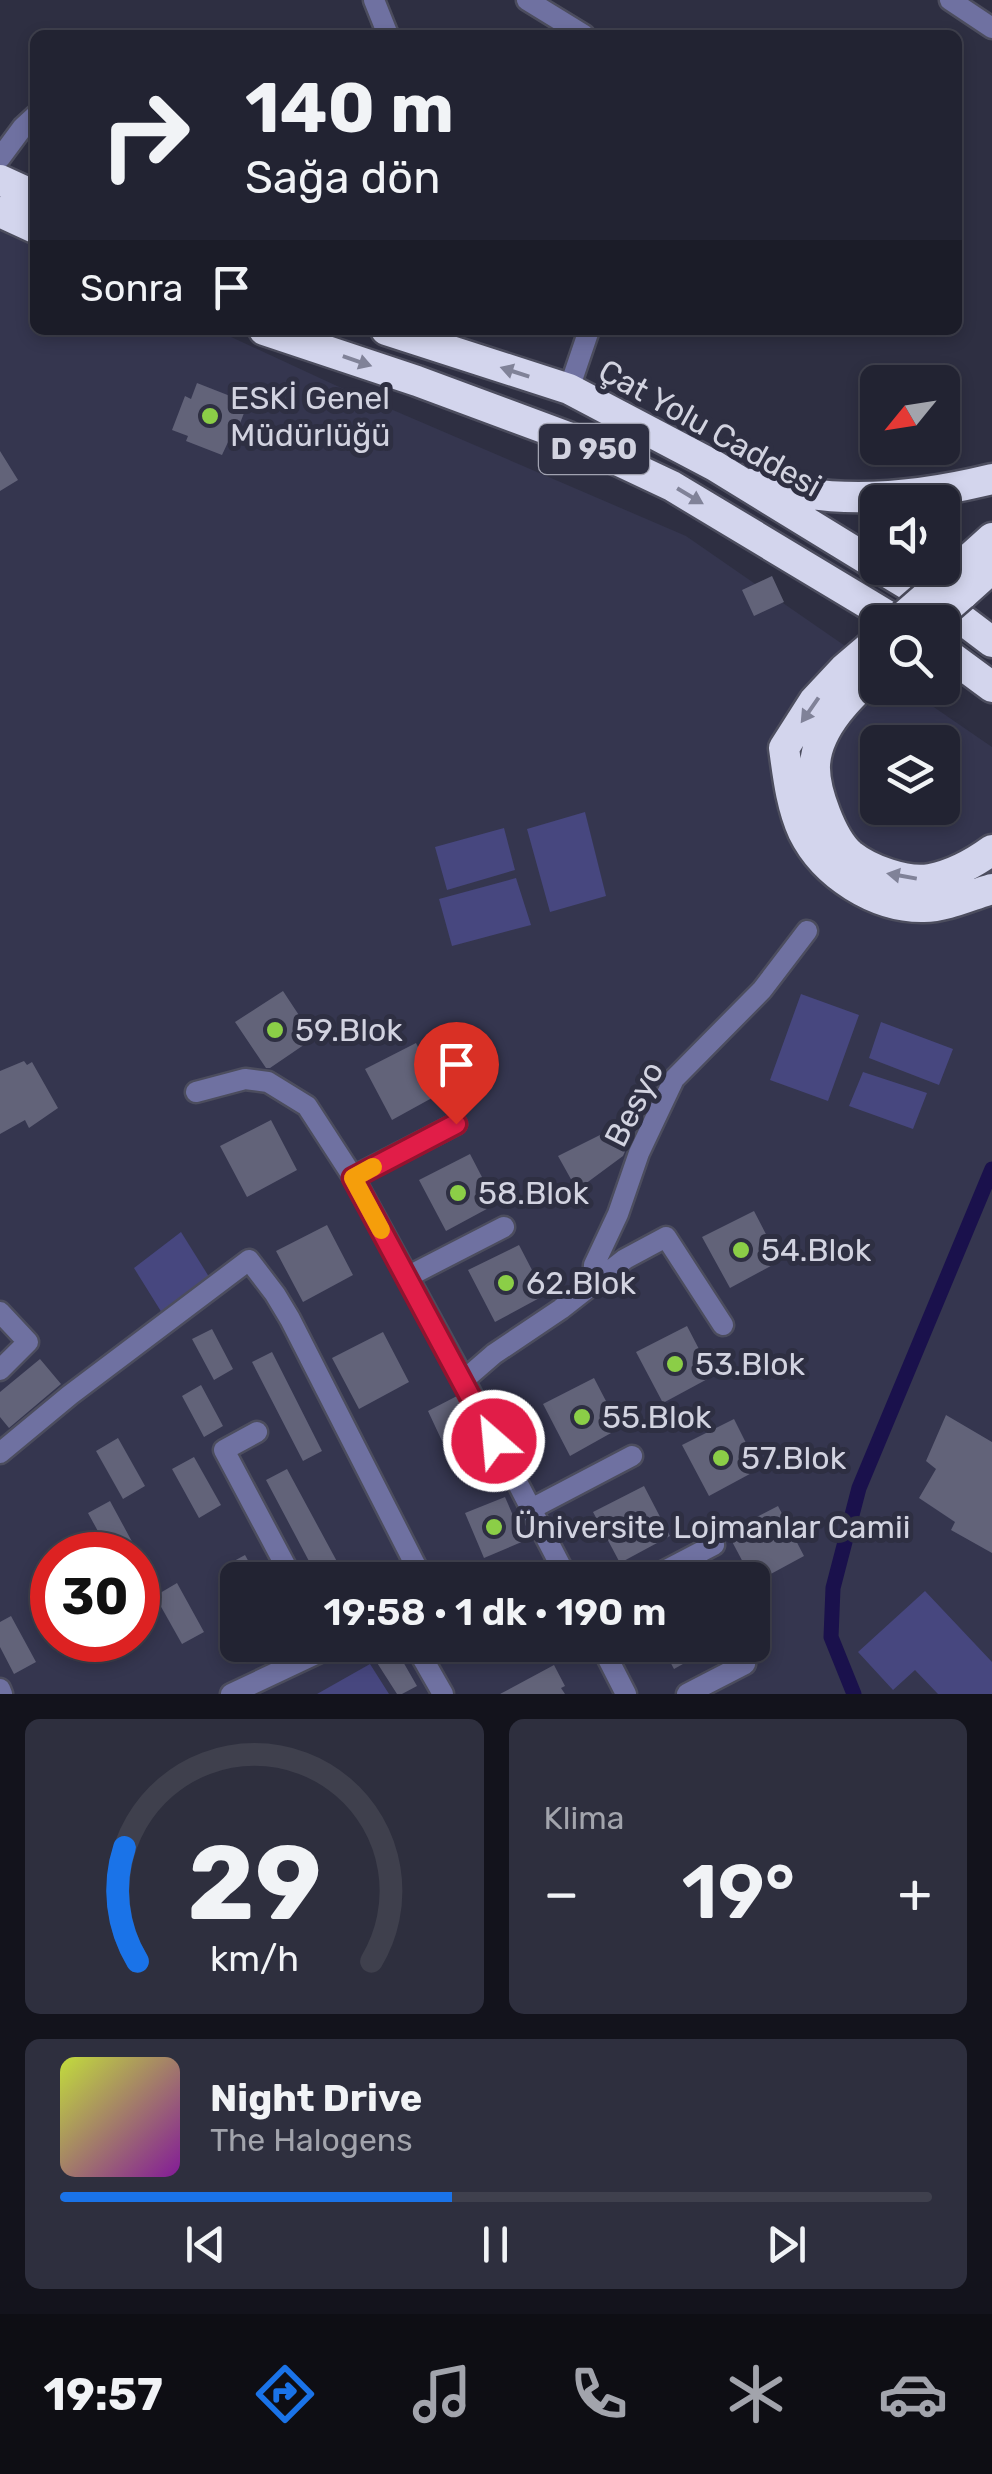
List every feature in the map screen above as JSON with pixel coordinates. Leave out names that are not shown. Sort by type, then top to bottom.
[{"type":"highway","points":[[0,180],[30,194]]},
{"type":"highway","points":[[0,212],[30,226]]},
{"type":"highway","name":"D 950","points":[[279,335],[568,437],[672,486],[870,605]]},
{"type":"highway","name":"Çat Yolu Caddesi","points":[[405,335],[570,389],[715,466],[860,555]]},
{"type":"highway","points":[[715,466],[768,485],[837,497],[926,493],[992,479]]},
{"type":"highway","points":[[960,581],[992,538]]},
{"type":"highway","points":[[960,584],[992,568]]},
{"type":"highway","name":"Çat Yolu Caddesi","points":[[909,585],[992,642]]},
{"type":"highway","points":[[925,605],[957,585]]},
{"type":"highway","points":[[943,605],[957,585]]},
{"type":"highway","points":[[860,655],[814,702],[784,748],[788,786],[805,836],[825,862],[870,897],[925,908],[992,889]]},
{"type":"highway","points":[[960,663],[992,687]]},
{"type":"highway","points":[[960,666],[992,712]]},
{"type":"highway","points":[[860,687],[832,721],[815,765],[824,814],[850,854],[890,876],[927,880],[960,870],[992,850]]},
{"type":"street","points":[[374,0],[386,30]]},
{"type":"street","points":[[527,0],[576,30]]},
{"type":"street","points":[[950,0],[992,28]]},
{"type":"street","points":[[0,158],[30,121]]},
{"type":"street","points":[[570,389],[587,335]]},
{"type":"street","name":"Besyo","points":[[593,1284],[594,1265],[674,1079],[762,990],[807,931]]},
{"type":"street","points":[[196,1092],[245,1079],[268,1082],[307,1106],[353,1178],[559,1562]]},
{"type":"street","points":[[353,1178],[456,1124]]},
{"type":"street","points":[[406,1276],[504,1226]]},
{"type":"street","points":[[464,1380],[625,1259],[666,1237],[724,1325]]},
{"type":"street","points":[[0,1453],[249,1260],[296,1330],[414,1562]]},
{"type":"street","points":[[0,1312],[28,1342],[0,1370]]},
{"type":"street","points":[[257,1432],[224,1450],[283,1562]]},
{"type":"street","points":[[530,1509],[632,1456]]},
{"type":"street","points":[[681,1562],[714,1545]]},
{"type":"street","points":[[232,1694],[298,1662]]},
{"type":"street","points":[[425,1662],[443,1694]]},
{"type":"street","points":[[610,1662],[626,1694]]},
{"type":"street","points":[[687,1694],[745,1664]]},
{"type":"shaded area","points":[[0,231],[30,245],[30,335],[227,335],[686,536],[860,656],[860,705],[931,705],[960,725],[860,725],[860,825],[960,825],[960,725],[992,747],[992,1694],[0,1694]]},
{"type":"shaded area","points":[[585,812],[606,896],[550,912],[527,829]]},
{"type":"shaded area","points":[[504,828],[515,870],[447,890],[435,847]]},
{"type":"shaded area","points":[[516,878],[531,925],[452,946],[439,899]]},
{"type":"shaded area","points":[[801,994],[859,1015],[828,1101],[770,1080]]},
{"type":"shaded area","points":[[881,1022],[953,1049],[939,1085],[869,1058]]},
{"type":"shaded area","points":[[863,1072],[927,1093],[913,1129],[849,1106]]},
{"type":"shaded area","points":[[181,1232],[211,1280],[162,1313],[134,1268]]},
{"type":"shaded area","points":[[925,1591],[992,1662],[992,1694],[938,1694],[915,1670],[893,1690],[858,1652]]},
{"type":"shaded area","points":[[370,1664],[389,1694],[317,1694]]},
{"type":"building","name":"ESKİ Genel Müdürlüğü","points":[[197,383],[248,403],[233,441],[229,440],[222,455],[186,441],[188,436],[172,430],[185,396],[191,399]]},
{"type":"building","points":[[0,451],[18,480],[0,491]]},
{"type":"building","points":[[772,576],[784,602],[754,616],[742,590]]},
{"type":"building","name":"59.Blok","points":[[283,991],[314,1038],[266,1068],[235,1022]]},
{"type":"building","points":[[416,1043],[441,1093],[392,1120],[365,1069]]},
{"type":"building","points":[[24,1061],[27,1065],[32,1062],[58,1108],[29,1128],[25,1120],[0,1134],[0,1071]]},
{"type":"building","points":[[271,1120],[297,1170],[247,1197],[220,1146]]},
{"type":"building","points":[[628,1121],[634,1131],[623,1156],[577,1190],[558,1156]]},
{"type":"building","name":"58.Blok","points":[[470,1154],[496,1204],[446,1231],[419,1180]]},
{"type":"building","name":"54.Blok","points":[[754,1211],[780,1261],[730,1288],[702,1237]]},
{"type":"building","points":[[327,1225],[353,1275],[303,1302],[276,1251]]},
{"type":"building","name":"62.Blok","points":[[519,1245],[545,1295],[495,1322],[468,1270]]},
{"type":"building","name":"53.Blok","points":[[687,1326],[713,1376],[663,1403],[636,1352]]},
{"type":"building","points":[[212,1329],[233,1369],[214,1380],[192,1339]]},
{"type":"building","points":[[383,1332],[409,1382],[359,1409],[332,1358]]},
{"type":"building","points":[[272,1352],[322,1451],[303,1461],[252,1362]]},
{"type":"building","points":[[40,1359],[61,1384],[9,1428],[0,1417],[0,1392]]},
{"type":"building","name":"55.Blok","points":[[594,1378],[620,1428],[570,1456],[543,1404]]},
{"type":"building","points":[[201,1385],[223,1426],[204,1437],[182,1396]]},
{"type":"building","points":[[457,1396],[474,1428],[442,1441],[428,1411]]},
{"type":"building","points":[[946,1415],[992,1442],[992,1553],[951,1530],[955,1522],[919,1498],[936,1469],[926,1461]]},
{"type":"building","name":"57.Blok","points":[[734,1419],[759,1469],[709,1496],[682,1445]]},
{"type":"building","points":[[118,1438],[145,1486],[123,1499],[96,1451]]},
{"type":"building","points":[[194,1457],[221,1505],[199,1518],[172,1469]]},
{"type":"building","points":[[287,1469],[337,1562],[309,1562],[266,1480]]},
{"type":"building","points":[[644,1486],[670,1536],[619,1562],[593,1512]]},
{"type":"building","name":"Üniversite Lojmanlar Camii","points":[[505,1497],[524,1541],[484,1558],[465,1513]]},
{"type":"building","points":[[110,1501],[127,1532],[98,1532],[88,1513]]},
{"type":"building","points":[[778,1506],[804,1556],[770,1574],[770,1562],[743,1562],[727,1532]]},
{"type":"building","points":[[177,1583],[204,1632],[182,1644],[160,1605],[160,1593]]},
{"type":"building","points":[[11,1616],[30,1651],[30,1662],[36,1662],[14,1674],[0,1647],[0,1622]]},
{"type":"building","points":[[377,1662],[403,1662],[417,1686],[397,1694]]},
{"type":"building","points":[[554,1665],[565,1694],[500,1694]]},
{"type":"waterway","points":[[854,1694],[831,1637],[833,1588],[859,1488],[992,1169]]},
{"type":"slow traffic","points":[[373,1167],[353,1178],[381,1230]]},
{"type":"place","name":"ESKİ Genel Müdürlüğü","points":[[210,416]]},
{"type":"place","name":"59.Blok","points":[[275,1030]]},
{"type":"place","name":"58.Blok","points":[[458,1193]]},
{"type":"place","name":"54.Blok","points":[[741,1250]]},
{"type":"place","name":"62.Blok","points":[[506,1283]]},
{"type":"place","name":"53.Blok","points":[[675,1364]]},
{"type":"place","name":"55.Blok","points":[[582,1417]]},
{"type":"place","name":"57.Blok","points":[[721,1458]]},
{"type":"place","name":"Üniversite Lojmanlar Camii","points":[[494,1527]]},
{"type":"route","points":[[456,1124],[353,1178],[494,1441]]}]
